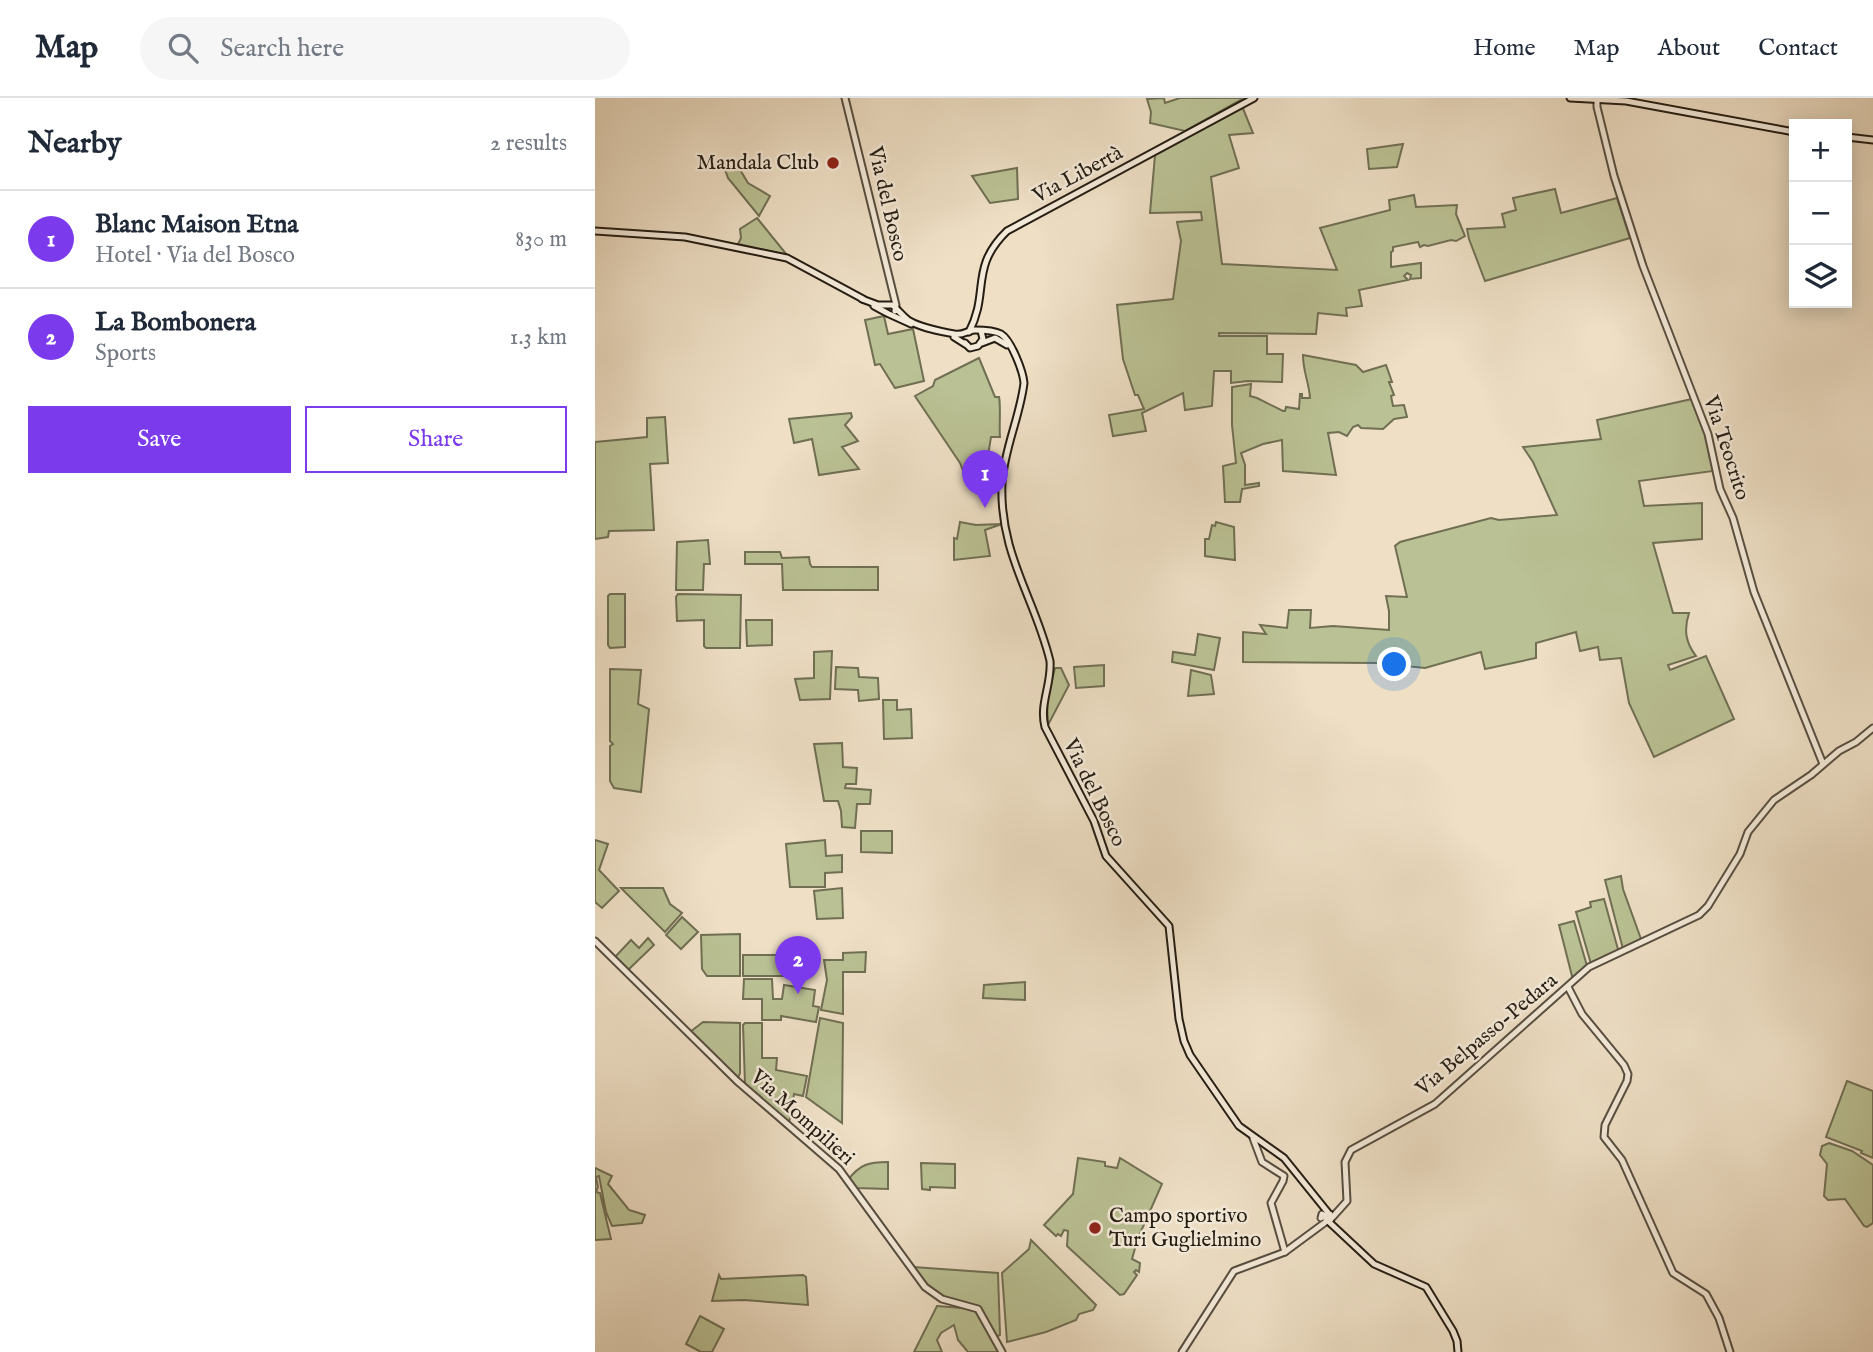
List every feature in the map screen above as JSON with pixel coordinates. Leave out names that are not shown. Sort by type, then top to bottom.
[{"type":"street","name":"Via del Bosco","points":[[845,98],[891,289],[891,308]]},
{"type":"street","points":[[1241,103],[1247,98]]},
{"type":"street","points":[[1241,103],[1254,98]]},
{"type":"street","points":[[1570,98],[1641,104],[1789,131]]},
{"type":"street","name":"Via Teocrito","points":[[1597,99],[1615,176],[1643,266],[1708,434],[1720,489],[1733,518],[1754,592],[1823,764]]},
{"type":"street","name":"Via Libertà","points":[[977,312],[983,264],[993,245],[1007,231],[1070,199],[1241,103]]},
{"type":"street","points":[[1852,138],[1873,140]]},
{"type":"street","points":[[595,232],[685,237],[787,257],[862,299],[891,308],[917,324],[956,334],[996,332],[1003,335],[1013,353]]},
{"type":"street","points":[[891,308],[904,322],[957,337],[973,349],[992,338],[1007,344],[1013,353]]},
{"type":"street","points":[[977,312],[977,324],[983,336],[981,343]]},
{"type":"street","points":[[965,344],[964,339],[977,312]]},
{"type":"street","name":"Via del Bosco","points":[[1013,353],[1022,371],[1024,383],[1004,471],[1003,500],[1011,555],[1049,661],[1050,675],[1043,711],[1045,727],[1094,821],[1106,856],[1169,926],[1179,1018],[1186,1048],[1232,1118],[1254,1138],[1262,1162],[1284,1176],[1271,1200],[1271,1207],[1285,1252]]},
{"type":"street","points":[[1823,764],[1873,728]]},
{"type":"street","name":"Via Belpasso-Pedara","points":[[1328,1217],[1341,1210],[1347,1201],[1345,1163],[1350,1150],[1435,1104],[1589,967],[1699,915],[1708,906],[1740,854],[1748,832],[1767,806],[1823,764]]},
{"type":"street","name":"Via Mompilieri","points":[[595,941],[737,1081],[839,1169],[925,1287],[937,1297],[974,1307],[981,1313],[1002,1352]]},
{"type":"street","points":[[1568,988],[1582,1014],[1624,1065],[1628,1074],[1626,1084],[1605,1125],[1603,1133],[1606,1141],[1622,1160],[1673,1273],[1706,1294],[1719,1318],[1730,1352]]},
{"type":"street","points":[[1254,1138],[1284,1158],[1343,1235],[1374,1264],[1426,1287],[1453,1331],[1458,1352]]},
{"type":"street","points":[[1182,1352],[1229,1275],[1238,1269],[1285,1252],[1328,1217]]},
{"type":"green space","points":[[1164,98],[1165,103],[1180,98],[1244,98],[1185,131],[1150,123],[1151,112],[1147,99]]},
{"type":"green space","points":[[1242,106],[1253,133],[1229,135],[1239,168],[1211,177],[1222,264],[1337,270],[1320,228],[1390,210],[1389,200],[1414,195],[1416,207],[1457,205],[1456,214],[1465,236],[1456,241],[1428,246],[1420,247],[1418,242],[1393,247],[1391,267],[1421,263],[1421,278],[1410,279],[1411,275],[1407,273],[1404,276],[1408,280],[1359,290],[1362,306],[1346,308],[1347,316],[1318,313],[1316,334],[1219,333],[1219,336],[1267,336],[1267,354],[1283,354],[1282,382],[1231,383],[1231,371],[1214,371],[1212,406],[1185,410],[1183,393],[1142,413],[1146,431],[1113,436],[1109,415],[1144,409],[1138,395],[1135,395],[1123,359],[1117,305],[1173,299],[1181,241],[1177,222],[1202,220],[1201,212],[1150,213],[1155,155]]},
{"type":"green space","points":[[1403,144],[1397,167],[1369,169],[1367,149]]},
{"type":"green space","points":[[724,167],[731,167],[735,171],[739,168],[748,183],[770,196],[759,216],[728,178]]},
{"type":"green space","points":[[1017,168],[1018,199],[990,203],[972,176]]},
{"type":"green space","points":[[1555,189],[1561,213],[1617,198],[1630,238],[1485,281],[1467,229],[1505,227],[1502,214],[1516,210],[1513,198]]},
{"type":"green space","points":[[757,218],[787,255],[738,244],[741,238],[740,229]]},
{"type":"green space","points":[[884,316],[888,334],[913,329],[924,381],[895,388],[880,364],[875,365],[865,320]]},
{"type":"green space","points":[[1303,355],[1356,365],[1363,372],[1386,365],[1392,382],[1389,382],[1394,395],[1391,396],[1393,406],[1404,405],[1407,417],[1394,419],[1383,429],[1361,428],[1358,425],[1353,427],[1347,436],[1339,432],[1328,433],[1336,475],[1283,471],[1282,440],[1241,453],[1245,465],[1245,485],[1259,483],[1259,486],[1242,489],[1240,502],[1225,502],[1223,466],[1236,463],[1232,387],[1251,384],[1250,396],[1283,411],[1286,407],[1299,409],[1300,394],[1302,398],[1310,398]]},
{"type":"green space","points":[[979,358],[995,397],[1000,400],[1000,437],[991,437],[986,468],[1002,471],[997,487],[999,490],[981,489],[964,473],[915,396],[933,386],[935,380]]},
{"type":"green space","points":[[1692,399],[1706,434],[1713,471],[1639,481],[1644,506],[1702,503],[1702,539],[1653,543],[1673,613],[1689,613],[1687,635],[1696,656],[1668,665],[1670,670],[1706,656],[1734,719],[1654,757],[1629,703],[1621,658],[1600,660],[1598,647],[1580,651],[1576,632],[1536,643],[1536,658],[1485,669],[1481,652],[1425,668],[1377,663],[1243,662],[1243,632],[1266,634],[1260,625],[1287,628],[1289,610],[1311,610],[1310,628],[1333,626],[1389,630],[1386,596],[1407,597],[1395,546],[1400,542],[1491,518],[1499,520],[1557,515],[1533,462],[1523,447],[1601,439],[1597,420]]},
{"type":"green space","points":[[851,413],[852,417],[845,425],[858,441],[842,447],[859,469],[819,475],[812,439],[794,443],[789,419]]},
{"type":"green space","points":[[665,417],[668,463],[650,464],[654,530],[609,531],[608,537],[595,539],[595,442],[647,437],[647,418]]},
{"type":"green space","points":[[960,522],[976,525],[1002,524],[985,530],[990,556],[954,560],[954,538],[957,539]]},
{"type":"green space","points":[[1216,522],[1234,527],[1235,560],[1205,556],[1205,539],[1209,539],[1212,525],[1215,526]]},
{"type":"green space","points":[[708,540],[710,564],[704,564],[703,590],[676,590],[677,542]]},
{"type":"green space","points":[[745,552],[780,552],[782,558],[809,557],[812,567],[878,567],[878,590],[783,590],[782,564],[745,564]]},
{"type":"green space","points":[[610,594],[625,594],[625,647],[610,648],[608,645]]},
{"type":"green space","points":[[678,594],[741,595],[740,648],[706,648],[704,620],[677,621]]},
{"type":"green space","points":[[746,620],[772,620],[772,645],[747,646]]},
{"type":"green space","points":[[1198,634],[1220,638],[1214,670],[1172,662],[1173,652],[1195,655]]},
{"type":"green space","points":[[832,651],[830,699],[800,700],[795,679],[814,678],[814,652]]},
{"type":"green space","points":[[1104,665],[1104,686],[1076,688],[1074,667]]},
{"type":"green space","points":[[836,667],[858,668],[859,677],[878,678],[879,699],[859,701],[858,690],[835,689]]},
{"type":"green space","points":[[1055,668],[1061,668],[1069,685],[1048,725],[1047,700]]},
{"type":"green space","points":[[610,669],[641,670],[638,704],[649,709],[641,792],[614,788],[610,781],[610,746],[613,744],[610,741]]},
{"type":"green space","points":[[1191,670],[1211,675],[1214,694],[1188,696]]},
{"type":"green space","points":[[883,700],[897,700],[897,710],[911,709],[912,738],[884,739]]},
{"type":"green space","points":[[842,743],[843,767],[857,768],[856,784],[846,784],[845,788],[871,790],[870,804],[857,804],[855,828],[842,827],[838,801],[824,801],[814,744]]},
{"type":"green space","points":[[861,831],[892,831],[892,853],[861,852]]},
{"type":"green space","points":[[595,840],[608,844],[599,870],[619,891],[602,908],[595,902]]},
{"type":"green space","points":[[825,840],[826,856],[842,855],[842,872],[825,873],[825,887],[790,887],[786,844]]},
{"type":"green space","points":[[1621,876],[1641,939],[1623,949],[1605,880]]},
{"type":"green space","points":[[621,888],[663,888],[670,904],[682,913],[665,932]]},
{"type":"green space","points":[[842,888],[843,918],[817,919],[814,891]]},
{"type":"green space","points":[[1604,899],[1619,953],[1591,964],[1576,912],[1591,907],[1590,902]]},
{"type":"green space","points":[[682,917],[698,932],[681,949],[666,935]]},
{"type":"green space","points":[[1574,921],[1587,966],[1573,980],[1559,925]]},
{"type":"green space","points":[[740,934],[740,976],[707,976],[702,969],[701,935]]},
{"type":"green space","points":[[648,938],[654,945],[628,970],[615,957],[631,940],[639,948]]},
{"type":"green space","points":[[866,952],[865,972],[843,972],[843,1014],[821,1010],[827,980],[824,960],[843,960],[843,953]]},
{"type":"green space","points":[[743,955],[786,955],[784,976],[743,976]]},
{"type":"green space","points":[[744,979],[772,979],[773,999],[782,999],[784,985],[815,990],[813,1006],[819,1007],[816,1022],[781,1016],[781,1020],[762,1020],[762,999],[743,999]]},
{"type":"green space","points":[[1025,982],[1025,1000],[983,998],[984,985]]},
{"type":"green space","points":[[820,1018],[843,1023],[842,1123],[806,1097]]},
{"type":"green space","points":[[703,1022],[740,1023],[738,1078],[690,1032]]},
{"type":"green space","points":[[745,1023],[762,1023],[762,1058],[777,1058],[776,1070],[807,1076],[803,1096],[794,1094],[789,1123],[745,1084]]},
{"type":"green space","points":[[1847,1081],[1873,1091],[1873,1158],[1826,1137]]},
{"type":"green space","points":[[1829,1143],[1852,1151],[1873,1165],[1873,1223],[1867,1227],[1845,1199],[1828,1200],[1824,1196],[1827,1164],[1820,1155],[1822,1146]]},
{"type":"green space","name":"Campo sportivo Turi Guglielmino","points":[[1078,1158],[1105,1162],[1105,1166],[1117,1168],[1120,1158],[1162,1184],[1138,1238],[1132,1259],[1140,1263],[1139,1272],[1134,1272],[1137,1275],[1124,1294],[1120,1295],[1067,1246],[1068,1231],[1064,1230],[1061,1236],[1056,1236],[1044,1225],[1073,1194]]},
{"type":"green space","points":[[888,1162],[888,1189],[855,1188],[848,1180],[865,1165]]},
{"type":"green space","points":[[921,1163],[955,1164],[955,1188],[922,1189]]},
{"type":"green space","points":[[595,1168],[612,1176],[608,1184],[629,1210],[645,1215],[642,1223],[612,1226],[606,1212],[599,1176],[596,1177],[596,1192],[600,1193],[611,1239],[595,1240]]},
{"type":"green space","points":[[1031,1240],[1096,1305],[1093,1310],[1079,1314],[1076,1320],[1046,1332],[1007,1342],[1002,1273],[1029,1249]]},
{"type":"green space","points":[[913,1267],[998,1273],[1000,1335],[996,1337],[977,1306],[944,1297],[933,1291]]},
{"type":"green space","points":[[719,1275],[721,1279],[803,1275],[806,1277],[808,1305],[744,1300],[712,1301]]},
{"type":"green space","points":[[937,1306],[974,1309],[1000,1352],[968,1352],[958,1340],[954,1325],[941,1333],[937,1340],[942,1352],[914,1352]]},
{"type":"green space","points":[[700,1316],[724,1329],[712,1352],[701,1352],[686,1344]]},
{"type":"place","name":"Mandala Club","points":[[833,163]]},
{"type":"place","name":"Blanc Maison Etna","points":[[985,508]]},
{"type":"place","name":"La Bombonera","points":[[798,994]]},
{"type":"place","name":"Campo sportivo Turi Guglielmino","points":[[1095,1228]]}]
